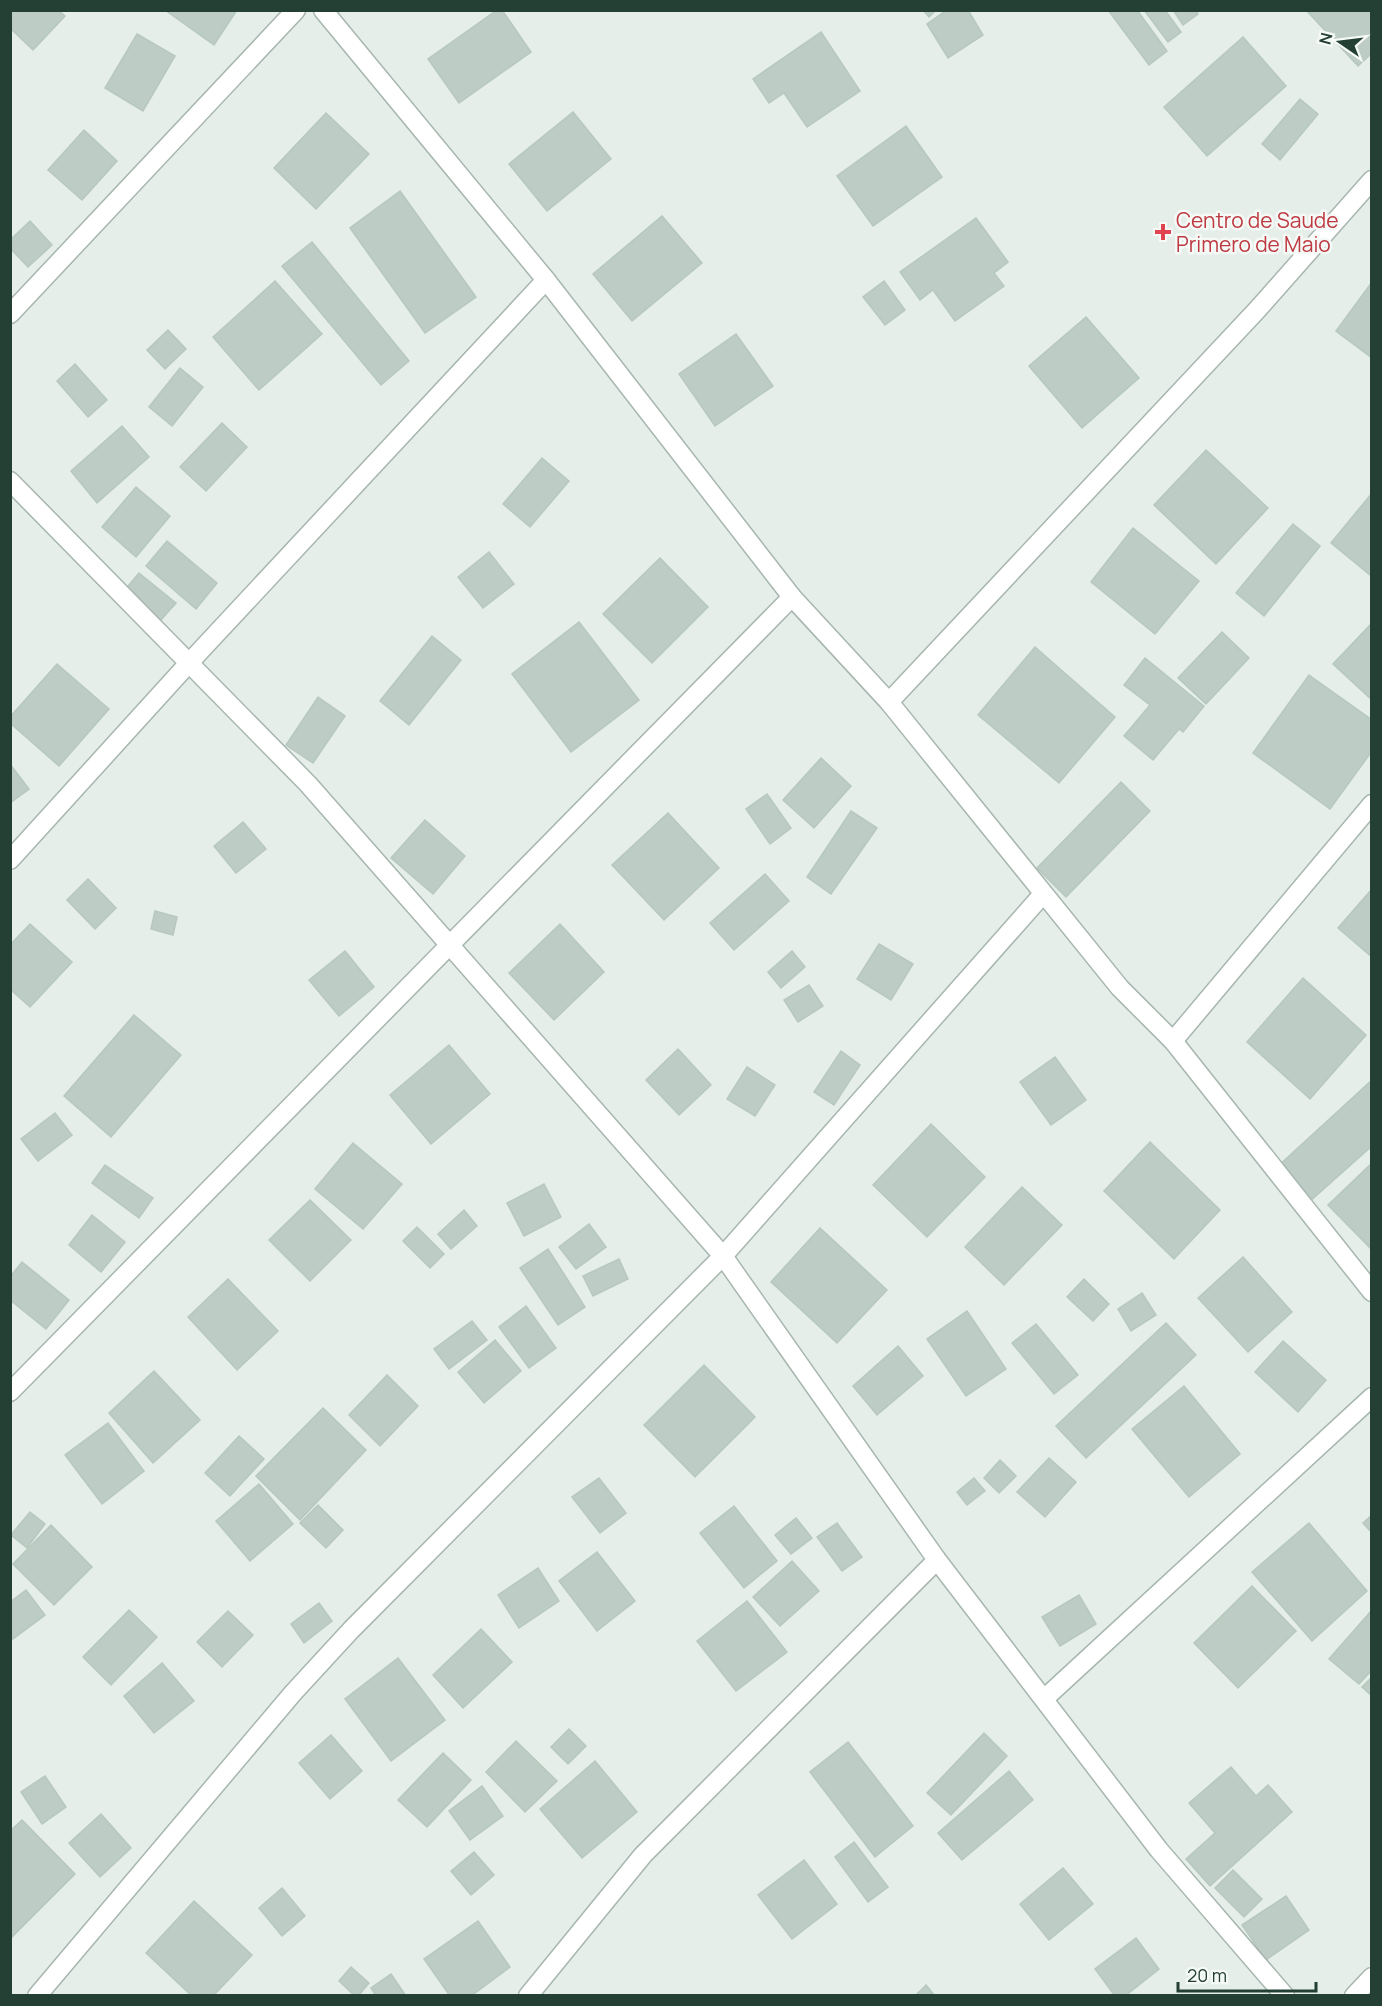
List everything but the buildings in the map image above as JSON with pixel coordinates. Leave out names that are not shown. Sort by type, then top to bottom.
[{"type":"street","points":[[10,314],[296,10]]},
{"type":"street","points":[[324,10],[546,280],[792,597],[889,702],[1120,988],[1173,1041],[1371,1292]]},
{"type":"street","points":[[889,702],[1249,319],[1371,180]]},
{"type":"street","points":[[10,860],[188,664],[546,280]]},
{"type":"street","points":[[10,481],[308,784],[723,1256],[937,1560],[1159,1851],[1285,1995]]},
{"type":"street","points":[[10,1392],[792,597]]},
{"type":"street","points":[[1173,1041],[1371,804]]},
{"type":"street","points":[[37,1995],[300,1685],[359,1622],[723,1256],[1043,894]]},
{"type":"street","points":[[1044,1699],[1371,1397]]},
{"type":"street","points":[[528,1995],[643,1855],[937,1560]]},
{"type":"street","points":[[1354,1995],[1371,1977]]},
{"type":"place","name":"Centro de Saude Primero de Maio","points":[[1163,232]]}]
